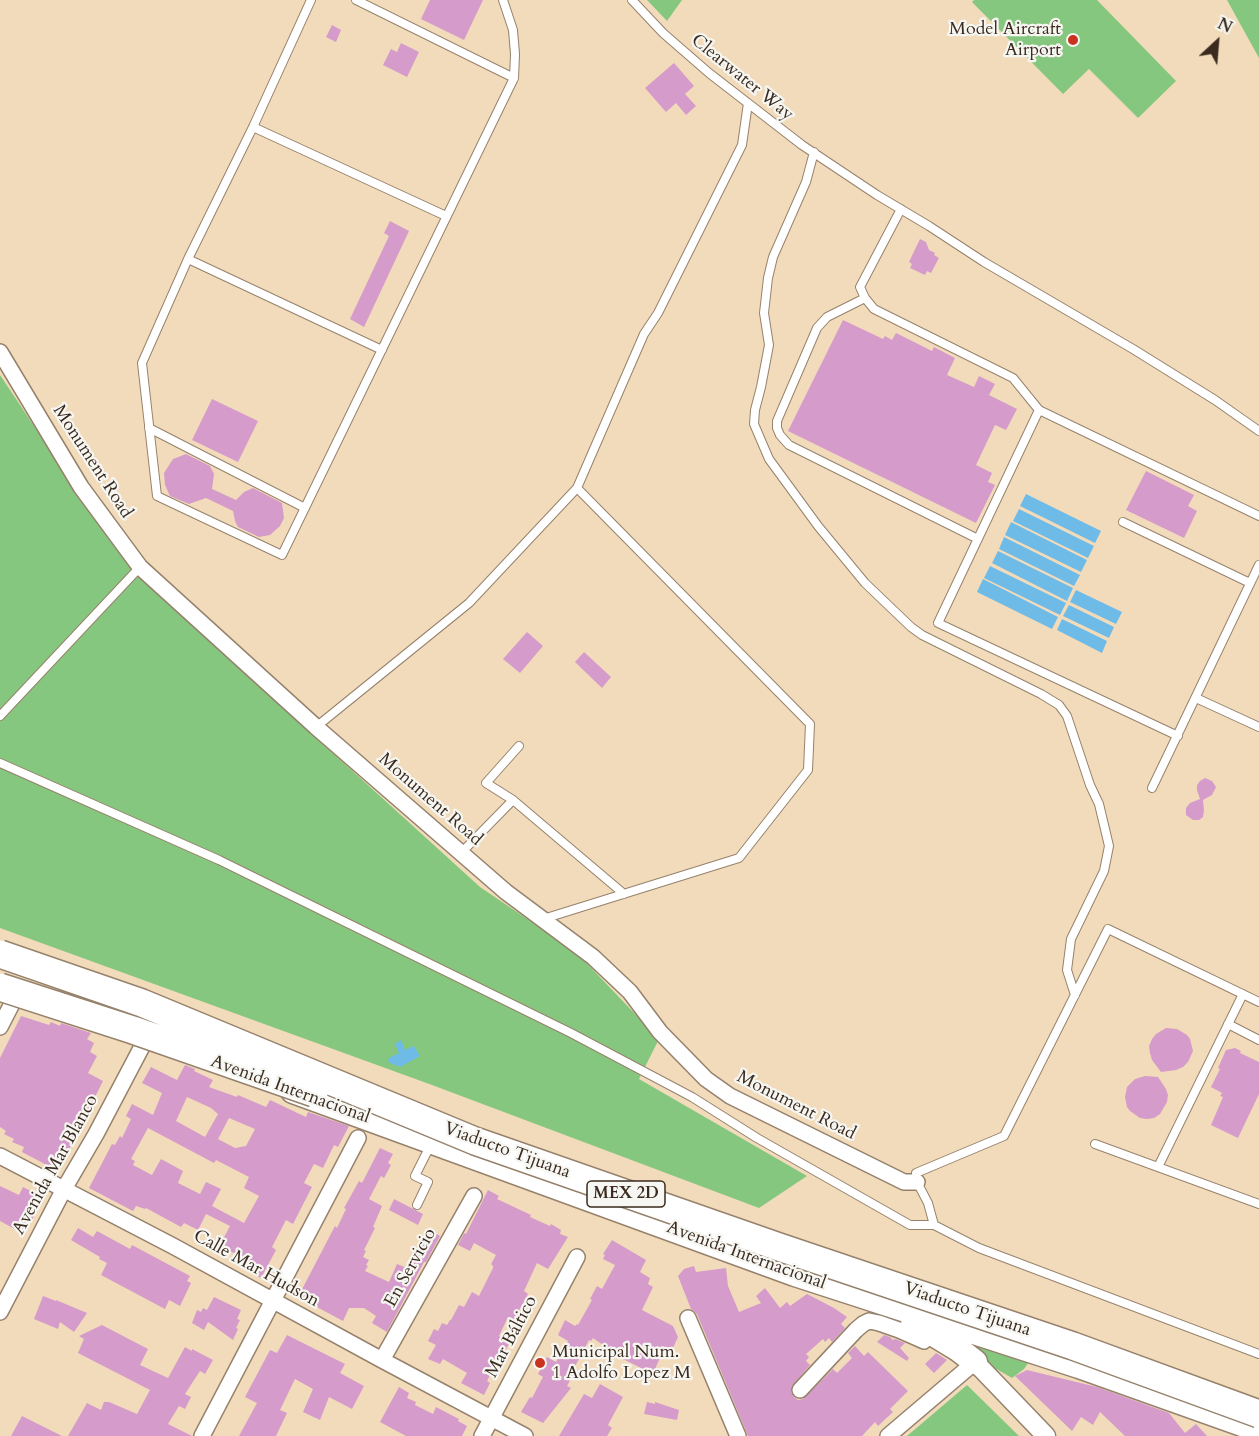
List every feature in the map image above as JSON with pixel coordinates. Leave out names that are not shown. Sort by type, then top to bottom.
[{"type":"highway","name":"Viaducto Tijuana","points":[[0,954],[142,1004],[475,1141],[779,1247],[1074,1346],[1259,1414]]},
{"type":"highway","name":"Viaducto Tijuana","points":[[6,989],[133,1030],[772,1254],[1072,1354],[1259,1424]]},
{"type":"highway","name":"Avenida Internacional","points":[[6,989],[147,1037],[795,1274],[1079,1366],[1259,1430]]},
{"type":"highway","points":[[795,1274],[935,1335],[971,1366]]},
{"type":"street","name":"Monument Road","points":[[0,352],[81,487],[140,567],[316,727],[506,892],[600,964],[630,992],[660,1032],[706,1078],[730,1096],[904,1182],[916,1182]]},
{"type":"street","points":[[0,1027],[6,989]]},
{"type":"street","name":"Avenida Mar Blanco","points":[[0,1312],[147,1037]]},
{"type":"street","points":[[202,1436],[358,1138]]},
{"type":"street","name":"Calle Mar Hudson","points":[[0,1156],[173,1246],[525,1436]]},
{"type":"street","name":"En Servicio","points":[[382,1360],[474,1196]]},
{"type":"street","name":"Mar Báltico","points":[[482,1436],[577,1257]]},
{"type":"street","points":[[688,1318],[738,1436]]},
{"type":"street","points":[[800,1390],[856,1330],[869,1321],[900,1330],[971,1366],[1046,1436]]},
{"type":"street","points":[[888,1436],[971,1366]]},
{"type":"lane","points":[[311,0],[253,127],[188,259],[142,363],[157,496],[282,555],[514,78],[513,30],[503,0]]},
{"type":"lane","points":[[356,0],[514,78]]},
{"type":"lane","name":"Clearwater Way","points":[[632,0],[663,33],[748,103],[814,152],[984,262],[1133,349],[1215,400],[1259,431]]},
{"type":"lane","points":[[316,727],[468,603],[577,488],[644,334],[658,313],[742,145],[748,103]]},
{"type":"lane","points":[[253,127],[446,216]]},
{"type":"lane","points":[[814,152],[806,182],[773,257],[768,278],[764,313],[769,345],[754,410],[754,424],[769,459],[818,526],[865,584],[911,627],[922,635],[1041,694],[1059,705],[1067,716],[1090,785],[1099,804],[1109,846],[1104,871],[1071,939],[1067,970],[1075,995]]},
{"type":"lane","points":[[901,209],[860,287],[874,309],[1013,378],[1039,410],[1259,516]]},
{"type":"lane","points":[[188,259],[382,350]]},
{"type":"lane","points":[[865,298],[827,317],[817,328],[777,421],[780,435],[789,445],[978,539]]},
{"type":"lane","points":[[1039,410],[938,623],[1178,736]]},
{"type":"lane","points":[[150,428],[305,507]]},
{"type":"lane","points":[[542,919],[739,858],[808,770],[810,724],[577,488]]},
{"type":"lane","points":[[1123,522],[1250,583]]},
{"type":"lane","points":[[1152,788],[1259,565]]},
{"type":"lane","points":[[0,716],[140,567]]},
{"type":"lane","points":[[1196,698],[1259,727]]},
{"type":"lane","points":[[519,746],[486,783],[513,800],[624,894]]},
{"type":"lane","points":[[0,763],[219,860],[571,1033],[692,1098],[757,1138],[910,1225],[934,1225],[979,1248],[1259,1354]]},
{"type":"lane","points":[[461,853],[513,800]]},
{"type":"lane","points":[[934,1225],[928,1203],[916,1182],[916,1173],[1004,1136],[1108,929],[1259,1002]]},
{"type":"lane","points":[[1158,1167],[1242,994]]},
{"type":"lane","points":[[1228,1024],[1259,1040]]},
{"type":"lane","points":[[417,1205],[428,1182],[415,1176],[432,1142]]},
{"type":"lane","points":[[1095,1144],[1259,1204]]},
{"type":"green space","points":[[647,0],[682,0],[667,21]]},
{"type":"green space","name":"Model Aircraft Airport","points":[[974,0],[1097,0],[1176,81],[1138,118],[1089,69],[1063,94],[972,2]]},
{"type":"green space","points":[[1227,0],[1259,0],[1259,58]]},
{"type":"green space","points":[[0,375],[46,444],[147,584],[480,887],[576,952],[659,1039],[639,1079],[807,1176],[759,1208],[432,1085],[0,928]]},
{"type":"green space","points":[[979,1340],[1029,1362],[1012,1378],[977,1358],[956,1342]]},
{"type":"green space","points":[[967,1385],[1019,1436],[907,1436]]},
{"type":"water","points":[[1026,494],[1101,531],[1095,543],[1020,506]]},
{"type":"water","points":[[1019,509],[1094,546],[1088,558],[1013,521]]},
{"type":"water","points":[[1011,522],[1087,560],[1081,572],[1005,535]]},
{"type":"water","points":[[1004,537],[1080,575],[1074,586],[999,549]]},
{"type":"water","points":[[998,551],[1073,588],[1067,601],[992,563]]},
{"type":"water","points":[[990,566],[1066,603],[1060,615],[984,578]]},
{"type":"water","points":[[983,579],[1058,617],[1052,629],[977,592]]},
{"type":"water","points":[[1076,590],[1122,612],[1116,624],[1070,602]]},
{"type":"water","points":[[1069,605],[1114,627],[1109,638],[1063,616]]},
{"type":"water","points":[[1062,619],[1107,641],[1102,653],[1057,630]]},
{"type":"water","points":[[401,1040],[405,1050],[414,1046],[420,1056],[400,1067],[388,1062],[389,1058],[399,1053],[395,1044]]},
{"type":"building","points":[[430,0],[483,0],[464,40],[421,19]]},
{"type":"building","points":[[332,25],[341,30],[336,42],[326,37]]},
{"type":"building","points":[[401,43],[419,52],[407,77],[383,65],[391,49],[397,52]]},
{"type":"building","points":[[674,63],[694,86],[685,94],[696,106],[686,115],[676,103],[666,112],[645,88]]},
{"type":"building","points":[[390,221],[409,231],[364,327],[350,319],[389,236],[384,233]]},
{"type":"building","points":[[920,239],[926,242],[929,250],[939,258],[931,273],[927,271],[925,275],[910,268],[912,264],[909,262]]},
{"type":"building","points":[[843,320],[883,339],[885,336],[892,340],[896,333],[932,351],[934,347],[955,358],[947,375],[974,387],[979,376],[995,384],[989,395],[1017,409],[1006,430],[995,425],[976,465],[992,473],[988,482],[995,485],[976,523],[788,431]]},
{"type":"building","points":[[212,399],[258,421],[238,462],[192,440]]},
{"type":"building","points":[[186,454],[210,466],[214,474],[212,489],[236,500],[244,492],[253,488],[282,503],[284,518],[280,526],[270,535],[259,537],[238,527],[233,511],[206,498],[189,504],[170,496],[165,485],[164,473],[173,459]]},
{"type":"building","points":[[1146,471],[1194,495],[1188,506],[1197,511],[1184,538],[1126,510]]},
{"type":"building","points":[[527,632],[543,646],[520,673],[503,659]]},
{"type":"building","points":[[584,652],[611,677],[602,688],[575,662]]},
{"type":"building","points":[[1205,778],[1212,781],[1216,787],[1212,795],[1203,800],[1203,817],[1193,820],[1186,815],[1186,808],[1190,803],[1200,799],[1197,785]]},
{"type":"building","points":[[21,1016],[49,1025],[51,1022],[60,1026],[61,1023],[91,1033],[87,1039],[94,1043],[90,1052],[97,1056],[88,1073],[103,1081],[58,1171],[22,1152],[24,1147],[12,1142],[14,1139],[4,1134],[6,1131],[0,1127],[0,1058]]},
{"type":"building","points":[[1166,1028],[1177,1029],[1187,1035],[1193,1051],[1183,1067],[1161,1072],[1152,1060],[1149,1046],[1156,1034]]},
{"type":"building","points":[[1235,1048],[1259,1062],[1259,1094],[1238,1138],[1211,1125],[1223,1097],[1220,1096],[1222,1093],[1211,1087],[1226,1050]]},
{"type":"building","points":[[185,1065],[213,1080],[209,1087],[237,1097],[238,1095],[266,1107],[270,1100],[306,1117],[308,1112],[349,1126],[338,1147],[334,1145],[323,1168],[314,1164],[304,1183],[312,1187],[293,1224],[286,1220],[272,1247],[276,1250],[261,1278],[251,1273],[254,1267],[223,1248],[225,1245],[221,1243],[230,1226],[206,1214],[198,1230],[184,1223],[181,1227],[146,1208],[136,1206],[133,1211],[89,1188],[112,1144],[115,1145],[120,1136],[122,1138],[131,1119],[126,1116],[132,1104],[153,1115],[162,1093],[142,1083],[151,1067],[177,1080]],"holes":[[[187,1097],[211,1108],[218,1114],[205,1137],[176,1121]],[[229,1118],[255,1129],[246,1146],[235,1148],[218,1139]],[[148,1128],[214,1163],[216,1160],[249,1177],[244,1188],[259,1196],[244,1223],[212,1206],[221,1189],[206,1182],[200,1194],[178,1183],[183,1171],[161,1159],[152,1175],[133,1165],[135,1161],[131,1159]]]},
{"type":"building","points":[[1145,1076],[1158,1077],[1168,1095],[1160,1114],[1147,1119],[1140,1118],[1130,1111],[1125,1097],[1127,1087],[1135,1079]]},
{"type":"building","points":[[380,1148],[393,1154],[388,1163],[391,1165],[384,1178],[381,1176],[369,1199],[382,1206],[373,1227],[375,1228],[364,1250],[366,1251],[363,1257],[369,1260],[365,1271],[389,1282],[397,1264],[407,1268],[427,1229],[440,1236],[387,1332],[372,1323],[376,1316],[364,1308],[349,1308],[343,1321],[298,1297],[335,1226],[337,1228],[346,1209],[344,1208],[359,1181],[362,1183]]},
{"type":"building","points":[[0,1186],[19,1195],[23,1187],[44,1198],[24,1234],[0,1221]]},
{"type":"building","points":[[488,1190],[499,1196],[497,1199],[531,1215],[530,1217],[550,1226],[551,1224],[561,1230],[560,1234],[568,1237],[548,1269],[537,1263],[524,1291],[528,1294],[514,1320],[508,1317],[499,1336],[510,1342],[505,1351],[503,1350],[487,1381],[490,1383],[484,1395],[461,1383],[467,1373],[443,1359],[440,1364],[428,1359],[436,1345],[428,1341],[434,1329],[438,1331],[442,1323],[447,1325],[459,1305],[464,1307],[472,1292],[479,1296],[493,1268],[491,1264],[496,1255],[474,1243],[470,1251],[458,1245]]},
{"type":"building","points":[[394,1199],[423,1214],[418,1225],[389,1210]]},
{"type":"building","points":[[78,1228],[93,1237],[97,1231],[130,1249],[132,1245],[190,1276],[187,1281],[191,1283],[180,1306],[169,1300],[165,1309],[101,1275],[107,1263],[71,1240]]},
{"type":"building","points":[[612,1240],[646,1260],[640,1272],[650,1278],[648,1284],[653,1287],[642,1310],[673,1326],[678,1337],[668,1359],[661,1355],[653,1374],[609,1352],[610,1350],[593,1338],[589,1340],[571,1374],[573,1375],[567,1386],[571,1388],[543,1423],[521,1412],[530,1397],[532,1398],[543,1377],[538,1374],[547,1357],[556,1362],[568,1341],[558,1335],[565,1320],[575,1326],[578,1325],[597,1286],[602,1289],[615,1265],[603,1259],[605,1255],[603,1254]]},
{"type":"building","points":[[694,1266],[696,1272],[726,1268],[728,1286],[739,1312],[761,1303],[756,1296],[765,1288],[780,1308],[787,1302],[790,1306],[807,1294],[847,1317],[841,1324],[845,1328],[832,1342],[829,1338],[825,1342],[823,1339],[806,1354],[809,1357],[806,1361],[810,1365],[791,1387],[791,1392],[798,1400],[803,1399],[833,1369],[837,1373],[852,1358],[848,1353],[855,1346],[864,1356],[868,1352],[908,1391],[890,1409],[893,1412],[878,1426],[875,1422],[862,1436],[748,1436],[697,1314],[691,1309],[678,1276],[684,1269]]},
{"type":"building","points":[[43,1296],[87,1313],[74,1332],[60,1322],[58,1329],[34,1319]]},
{"type":"building","points":[[214,1297],[241,1310],[237,1319],[240,1320],[236,1328],[238,1329],[233,1340],[208,1322],[204,1330],[192,1323],[197,1310],[201,1312],[203,1308],[207,1310]]},
{"type":"building","points":[[102,1325],[148,1349],[140,1365],[168,1378],[185,1347],[213,1360],[205,1374],[200,1371],[185,1394],[191,1397],[185,1409],[179,1406],[168,1424],[192,1436],[68,1436],[87,1403],[101,1410],[104,1402],[109,1402],[137,1414],[150,1390],[78,1353],[84,1339],[79,1336]]},
{"type":"building","points":[[287,1335],[345,1364],[340,1373],[364,1386],[352,1409],[329,1397],[320,1420],[303,1412],[313,1389],[295,1379],[280,1410],[287,1413],[276,1436],[239,1436],[257,1403],[245,1397],[270,1350],[277,1353]]},
{"type":"building","points":[[884,1335],[905,1343],[900,1348],[909,1358],[907,1361],[877,1342]]},
{"type":"building","points":[[936,1353],[947,1360],[934,1373],[925,1364]]},
{"type":"building","points":[[1027,1370],[1097,1387],[1169,1413],[1185,1433],[1196,1424],[1207,1436],[1125,1436],[1100,1412],[1093,1425],[1081,1417],[1072,1431],[1015,1376]]},
{"type":"building","points":[[600,1384],[623,1397],[608,1425],[612,1428],[607,1436],[559,1436],[584,1394],[592,1398]]},
{"type":"building","points":[[399,1387],[409,1393],[407,1398],[416,1402],[415,1405],[433,1414],[436,1407],[459,1419],[458,1421],[467,1426],[462,1436],[406,1436],[380,1422]]},
{"type":"building","points":[[647,1402],[655,1404],[655,1402],[679,1410],[677,1420],[644,1414]]},
{"type":"building","points":[[22,1416],[62,1436],[11,1436]]},
{"type":"place","name":"Model Aircraft Airport","points":[[1073,40]]},
{"type":"place","name":"Municipal Num. 1 Adolfo Lopez M","points":[[540,1363]]}]
